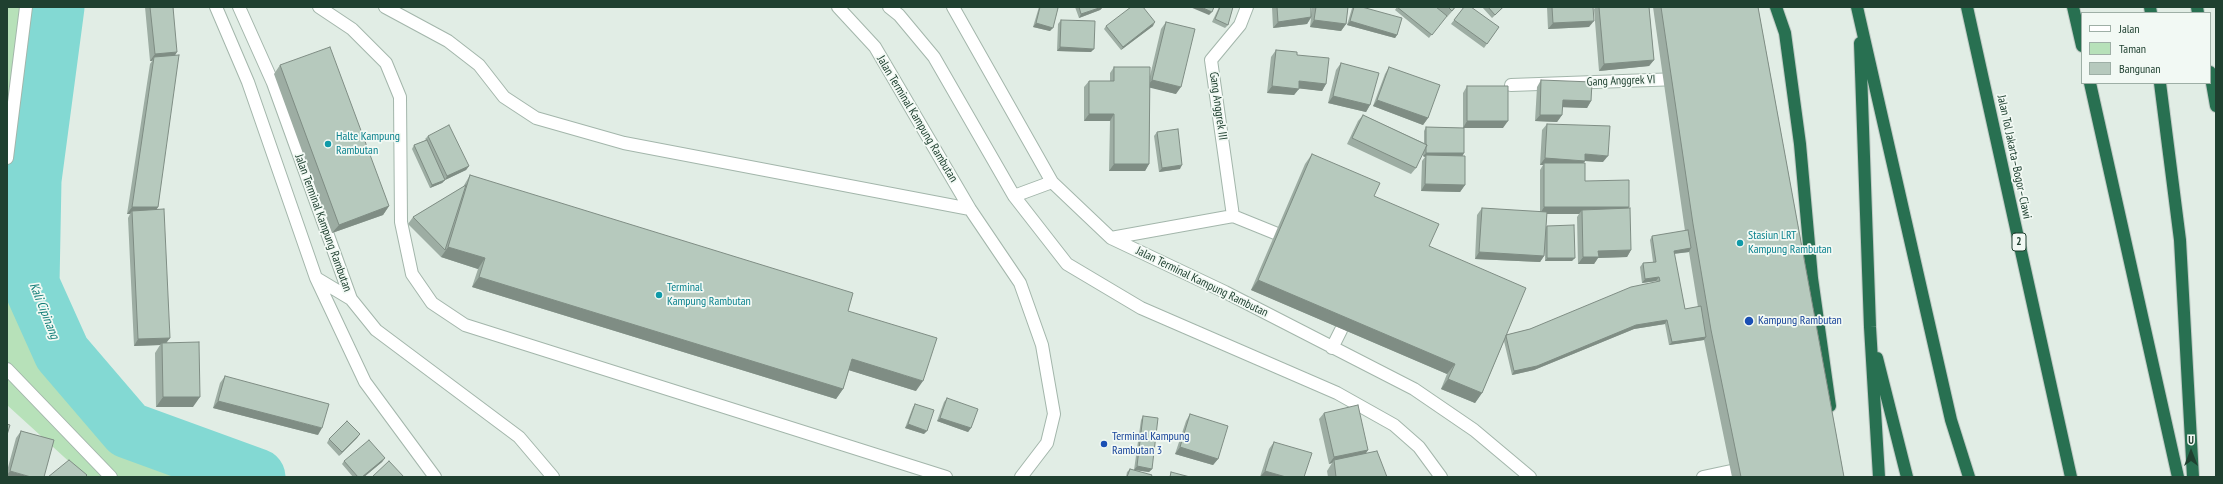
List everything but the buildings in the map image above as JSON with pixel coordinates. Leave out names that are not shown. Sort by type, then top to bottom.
[{"type":"highway","points":[[1776,7],[1785,33],[1800,144],[1812,278],[1832,417]]},
{"type":"highway","name":"Jalan Tol Jakarta–Bogor–Ciawi","points":[[1967,7],[2071,477]]},
{"type":"highway","points":[[2073,7],[2081,42]]},
{"type":"highway","points":[[1858,10],[1870,327],[1879,477]]},
{"type":"highway","points":[[1858,10],[1951,420],[1970,477]]},
{"type":"highway","points":[[2211,78],[2216,106]]},
{"type":"highway","points":[[2090,84],[2178,477]]},
{"type":"highway","points":[[2160,84],[2180,240],[2193,477]]},
{"type":"highway","points":[[1870,327],[1907,477]]},
{"type":"street","points":[[7,158],[26,7]]},
{"type":"street","name":"Jalan Terminal Kampung Rambutan","points":[[216,7],[248,82],[316,278],[365,382],[434,477]]},
{"type":"street","name":"Jalan Terminal Kampung Rambutan","points":[[239,7],[273,83],[351,299],[376,330],[519,437],[553,477]]},
{"type":"street","points":[[319,7],[352,29],[386,63],[400,97],[402,222],[412,274],[432,302],[465,324],[946,477]]},
{"type":"street","points":[[385,7],[448,41],[479,65],[504,97],[536,118],[624,143],[970,209]]},
{"type":"street","name":"Jalan Terminal Kampung Rambutan","points":[[838,7],[875,47],[970,209],[1020,283],[1042,346],[1054,414],[1047,443],[1022,477]]},
{"type":"street","points":[[889,7],[898,15],[934,57],[1014,196],[1067,264],[1141,308],[1337,393],[1394,424],[1419,446],[1441,477]]},
{"type":"street","name":"Jalan Terminal Kampung Rambutan","points":[[953,7],[1052,182],[1111,238],[1225,292],[1414,389],[1474,430],[1530,477]]},
{"type":"street","name":"Gang Anggrek III","points":[[1233,216],[1211,60],[1240,25],[1247,7]]},
{"type":"street","points":[[1680,64],[1684,94]]},
{"type":"street","name":"Gang Anggrek VI","points":[[1511,85],[1683,78]]},
{"type":"street","points":[[1014,196],[1052,182]]},
{"type":"street","points":[[1111,238],[1233,216],[1275,233]]},
{"type":"street","points":[[316,278],[351,299]]},
{"type":"street","points":[[1332,348],[1341,330]]},
{"type":"street","points":[[7,369],[110,477]]},
{"type":"street","points":[[1703,477],[1747,468]]},
{"type":"green space","points":[[7,7],[45,7],[13,213],[13,278],[25,326],[62,383],[117,442],[190,477],[86,477],[7,405]]},
{"type":"waterway","name":"Kali Cipinang","points":[[56,7],[33,180],[31,284],[62,353],[128,430],[257,477]]},
{"type":"place","name":"Halte Kampung Rambutan","points":[[328,144]]},
{"type":"place","name":"Stasiun LRT Kampung Rambutan","points":[[1740,243]]},
{"type":"place","name":"Terminal Kampung Rambutan","points":[[659,295]]},
{"type":"place","name":"Kampung Rambutan","points":[[1749,321]]},
{"type":"place","name":"Terminal Kampung Rambutan 3","points":[[1104,444]]}]
